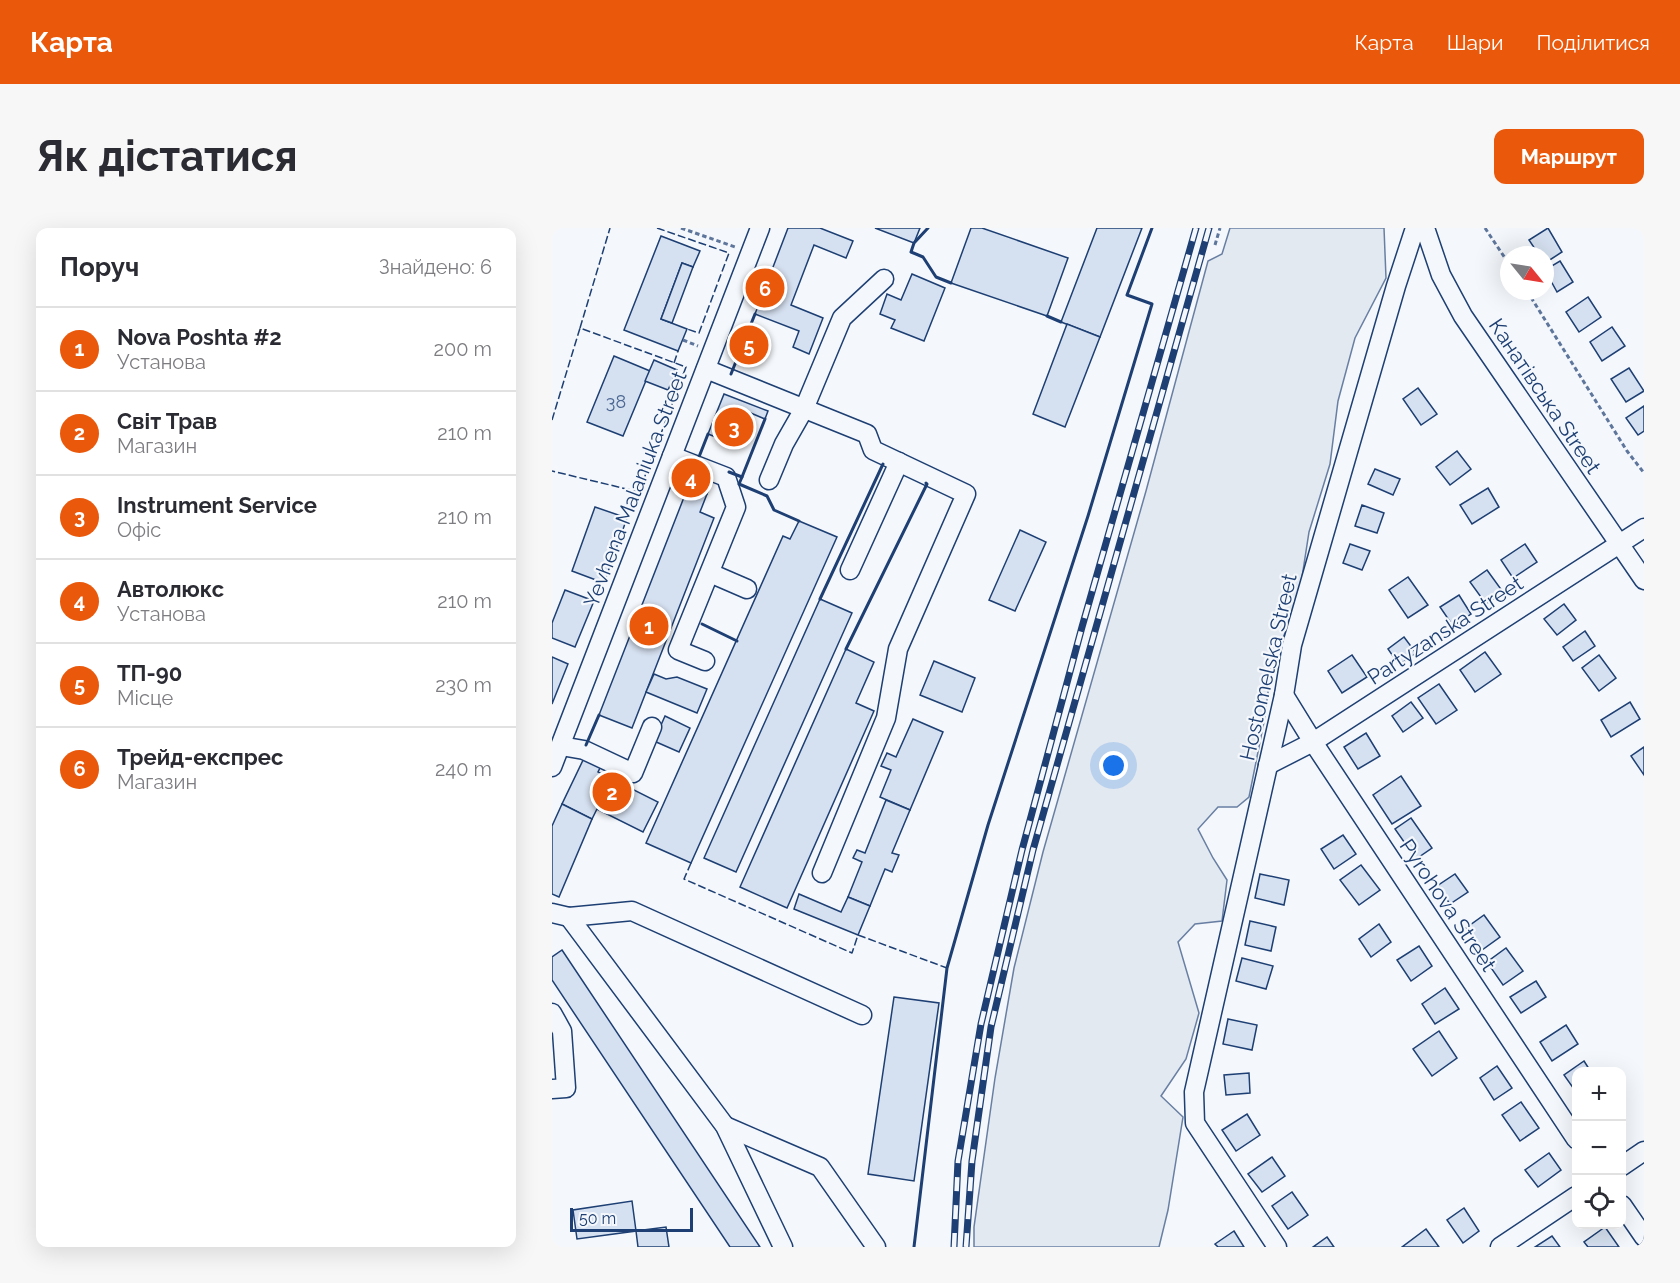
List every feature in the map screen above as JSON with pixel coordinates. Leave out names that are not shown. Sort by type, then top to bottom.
[{"type":"street","name":"Yevhena Malaniuka Street","points":[[552,767],[760,228]]},
{"type":"street","name":"Hostomelska Street","points":[[1277,1247],[1195,1123],[1194,1092],[1284,695],[1292,645],[1396,286],[1415,228]]},
{"type":"street","name":"Канатівська Street","points":[[1425,228],[1441,275],[1463,315],[1644,580]]},
{"type":"street","points":[[770,480],[784,444],[804,409],[842,318],[884,279]]},
{"type":"street","points":[[706,369],[867,434],[873,450],[966,494],[897,649],[886,718],[822,873]]},
{"type":"street","points":[[672,456],[726,477],[736,507],[678,650],[705,661]]},
{"type":"street","points":[[850,570],[899,462]]},
{"type":"street","name":"Partyzanska Street","points":[[1268,765],[1313,742],[1644,528]]},
{"type":"street","points":[[710,573],[747,589]]},
{"type":"street","name":"Pyrohova Street","points":[[1284,695],[1572,1133]]},
{"type":"street","points":[[561,746],[584,750],[633,772],[652,727]]},
{"type":"street","points":[[560,915],[632,911],[862,1015]]},
{"type":"street","points":[[560,915],[725,1126],[783,1247]]},
{"type":"street","points":[[552,1013],[562,1031],[566,1088],[552,1089]]},
{"type":"street","points":[[725,1126],[820,1167],[876,1247]]},
{"type":"street","points":[[1626,1163],[1644,1151]]},
{"type":"street","points":[[1500,1247],[1572,1199]]},
{"type":"street","points":[[1626,1211],[1644,1237]]},
{"type":"path","points":[[681,228],[737,248]]},
{"type":"path","points":[[1215,245],[1220,228]]},
{"type":"path","points":[[1485,228],[1500,250]]},
{"type":"path","points":[[766,268],[772,270]]},
{"type":"path","points":[[1533,300],[1627,451],[1644,473]]},
{"type":"path","points":[[683,340],[699,346]]},
{"type":"shaded area","points":[[1230,228],[1384,228],[1386,278],[1355,338],[1338,401],[1330,464],[1309,532],[1298,603],[1272,663],[1264,722],[1249,797],[1237,807],[1218,807],[1198,829],[1227,880],[1222,921],[1195,924],[1178,942],[1199,1013],[1186,1059],[1161,1096],[1183,1117],[1168,1210],[1159,1247],[974,1247],[974,1227],[995,1078],[1014,968],[1043,852],[1146,491],[1208,261],[1222,254]]},
{"type":"building","points":[[788,228],[820,228],[853,241],[846,258],[814,245],[791,305],[823,318],[809,354],[793,347],[799,331],[755,314]]},
{"type":"building","points":[[875,228],[920,228],[914,243]]},
{"type":"building","points":[[971,228],[982,228],[1068,258],[1047,316],[951,283]]},
{"type":"building","points":[[1097,228],[1142,228],[1100,337],[1061,322]]},
{"type":"building","points":[[1548,228],[1562,252],[1554,257],[1554,246],[1533,246],[1529,240]]},
{"type":"building","points":[[661,236],[700,251],[693,267],[682,263],[661,319],[687,329],[678,351],[624,330]]},
{"type":"building","points":[[1560,261],[1573,282],[1557,292],[1554,286],[1554,265]]},
{"type":"building","points":[[682,263],[693,267],[672,323],[661,319]]},
{"type":"building","points":[[912,274],[945,288],[924,341],[891,328],[895,320],[880,314],[887,294],[901,300]]},
{"type":"building","points":[[1588,297],[1601,317],[1579,332],[1566,312]]},
{"type":"building","points":[[1067,324],[1100,337],[1065,427],[1033,414]]},
{"type":"building","points":[[1612,327],[1625,346],[1602,361],[1590,342]]},
{"type":"building","points":[[746,338],[757,342],[752,353],[741,349]]},
{"type":"building","points":[[614,356],[650,371],[623,436],[587,422]]},
{"type":"building","points":[[654,360],[677,370],[668,390],[645,381]]},
{"type":"building","points":[[1629,368],[1644,391],[1626,402],[1611,379]]},
{"type":"building","points":[[1418,388],[1437,414],[1421,425],[1403,399]]},
{"type":"building","points":[[724,394],[768,411],[765,419],[746,411],[734,444],[708,434]]},
{"type":"building","points":[[1644,406],[1644,431],[1638,435],[1626,418]]},
{"type":"building","points":[[1457,451],[1471,469],[1450,485],[1436,467]]},
{"type":"building","points":[[1375,469],[1400,479],[1393,495],[1368,484]]},
{"type":"building","points":[[694,471],[713,478],[707,494],[688,487]]},
{"type":"building","points":[[688,487],[707,494],[700,512],[714,518],[632,728],[599,715]]},
{"type":"building","points":[[1488,488],[1499,507],[1472,524],[1460,505]]},
{"type":"building","points":[[1362,505],[1384,513],[1377,533],[1355,526]]},
{"type":"building","points":[[595,507],[627,518],[604,583],[572,571]]},
{"type":"building","points":[[799,521],[837,537],[691,863],[646,843],[783,536],[790,539]]},
{"type":"building","points":[[1020,530],[1046,542],[1015,611],[989,600]]},
{"type":"building","points":[[1350,544],[1370,551],[1362,570],[1343,563]]},
{"type":"building","points":[[1525,544],[1537,562],[1513,578],[1501,560]]},
{"type":"building","points":[[1487,570],[1503,592],[1486,604],[1470,582]]},
{"type":"building","points":[[1408,577],[1428,605],[1408,618],[1389,590]]},
{"type":"building","points":[[565,590],[594,601],[575,647],[552,638],[552,623]]},
{"type":"building","points":[[1459,595],[1471,614],[1453,626],[1440,607]]},
{"type":"building","points":[[820,599],[852,613],[736,872],[704,858]]},
{"type":"building","points":[[1564,604],[1576,620],[1557,635],[1544,619]]},
{"type":"building","points":[[1585,631],[1595,646],[1573,661],[1563,647]]},
{"type":"building","points":[[1404,637],[1416,653],[1399,665],[1388,649]]},
{"type":"building","points":[[846,649],[874,662],[856,703],[874,711],[787,908],[740,887]]},
{"type":"building","points":[[1485,652],[1501,674],[1475,692],[1460,670]]},
{"type":"building","points":[[1352,655],[1367,677],[1342,693],[1328,671]]},
{"type":"building","points":[[1599,655],[1616,678],[1599,691],[1582,668]]},
{"type":"building","points":[[552,657],[568,664],[552,704]]},
{"type":"building","points":[[934,661],[975,678],[962,712],[920,695]]},
{"type":"building","points":[[654,674],[666,679],[677,677],[707,689],[697,713],[646,692]]},
{"type":"building","points":[[1439,684],[1457,710],[1436,724],[1418,698]]},
{"type":"building","points":[[1411,702],[1423,718],[1403,732],[1392,716]]},
{"type":"building","points":[[1630,702],[1640,719],[1611,737],[1601,720]]},
{"type":"building","points":[[665,716],[690,728],[679,752],[654,741]]},
{"type":"building","points":[[913,719],[943,732],[910,810],[880,797],[891,770],[881,766],[887,753],[896,757]]},
{"type":"building","points":[[1366,733],[1380,756],[1358,769],[1344,747]]},
{"type":"building","points":[[1644,747],[1644,775],[1631,756]]},
{"type":"building","points":[[585,756],[602,764],[598,772],[658,802],[643,832],[597,809],[592,819],[562,804]]},
{"type":"building","points":[[1401,776],[1421,806],[1392,824],[1373,795]]},
{"type":"building","points":[[886,800],[910,810],[892,853],[899,855],[892,872],[885,869],[870,906],[848,897],[862,862],[853,858],[857,850],[865,853]]},
{"type":"building","points":[[562,804],[592,819],[559,897],[552,894],[552,826]]},
{"type":"building","points":[[1411,818],[1432,848],[1416,859],[1395,829]]},
{"type":"building","points":[[1343,835],[1356,854],[1334,869],[1321,849]]},
{"type":"building","points":[[1361,865],[1380,890],[1359,905],[1340,880]]},
{"type":"building","points":[[1260,874],[1289,880],[1284,905],[1255,898]]},
{"type":"building","points":[[1455,874],[1468,892],[1450,904],[1437,886]]},
{"type":"building","points":[[799,894],[841,912],[848,897],[870,906],[858,935],[794,909]]},
{"type":"building","points":[[1484,915],[1500,937],[1482,950],[1466,928]]},
{"type":"building","points":[[1250,921],[1276,927],[1271,951],[1245,945]]},
{"type":"building","points":[[1379,924],[1391,942],[1371,957],[1359,939]]},
{"type":"building","points":[[1419,946],[1432,966],[1411,981],[1397,960]]},
{"type":"building","points":[[1506,948],[1523,971],[1503,985],[1487,962]]},
{"type":"building","points":[[562,950],[760,1247],[730,1247],[552,980],[552,957]]},
{"type":"building","points":[[1242,958],[1273,966],[1266,989],[1236,981]]},
{"type":"building","points":[[1536,981],[1546,997],[1521,1013],[1510,997]]},
{"type":"building","points":[[1445,988],[1459,1009],[1435,1024],[1422,1004]]},
{"type":"building","points":[[894,997],[939,1003],[914,1181],[868,1174]]},
{"type":"building","points":[[1228,1019],[1257,1025],[1252,1050],[1223,1044]]},
{"type":"building","points":[[1566,1025],[1578,1044],[1552,1061],[1540,1042]]},
{"type":"building","points":[[1439,1031],[1457,1058],[1432,1076],[1413,1049]]},
{"type":"building","points":[[1584,1061],[1588,1067],[1575,1067]]},
{"type":"building","points":[[1497,1066],[1512,1088],[1494,1100],[1480,1078]]},
{"type":"building","points":[[1572,1069],[1572,1086],[1564,1075]]},
{"type":"building","points":[[1249,1073],[1250,1093],[1226,1095],[1224,1075]]},
{"type":"building","points":[[1521,1102],[1539,1128],[1520,1141],[1502,1115]]},
{"type":"building","points":[[1247,1114],[1260,1135],[1236,1151],[1222,1130]]},
{"type":"building","points":[[1549,1153],[1561,1170],[1538,1187],[1525,1170]]},
{"type":"building","points":[[1272,1157],[1285,1176],[1262,1192],[1248,1174]]},
{"type":"building","points":[[1292,1192],[1308,1215],[1288,1229],[1272,1206]]},
{"type":"building","points":[[632,1201],[636,1231],[577,1239],[573,1210]]},
{"type":"building","points":[[1464,1208],[1479,1231],[1463,1243],[1447,1220]]},
{"type":"building","points":[[666,1227],[669,1247],[638,1247],[636,1231]]},
{"type":"building","points":[[1426,1229],[1439,1247],[1402,1247]]},
{"type":"building","points":[[1602,1229],[1606,1229],[1619,1247],[1588,1247],[1584,1242]]},
{"type":"building","points":[[1234,1231],[1244,1247],[1218,1247],[1215,1244]]},
{"type":"building","points":[[1552,1236],[1560,1247],[1535,1247]]},
{"type":"building","points":[[1327,1237],[1334,1247],[1313,1247]]},
{"type":"railway","points":[[954,1247],[958,1161],[981,1024],[1022,850],[1082,627],[1196,228]]},
{"type":"railway","points":[[966,1247],[972,1161],[991,1027],[1033,850],[1209,228]]},
{"type":"fence","points":[[580,328],[610,228]]},
{"type":"fence","points":[[657,228],[729,253],[699,333],[687,329]]},
{"type":"fence","points":[[552,420],[580,328],[686,367],[639,492],[552,471]]},
{"type":"fence","points":[[674,363],[678,351]]},
{"type":"fence","points":[[691,863],[684,879],[852,953],[858,935],[947,968]]},
{"type":"wall","points":[[928,228],[914,243],[911,252],[923,257],[936,277],[951,283]]},
{"type":"wall","points":[[914,1247],[947,968],[988,825],[1088,516],[1152,304],[1127,295],[1152,228]]},
{"type":"wall","points":[[731,374],[755,314]]},
{"type":"wall","points":[[1047,316],[1061,322]]},
{"type":"wall","points":[[729,472],[742,477],[765,419]]},
{"type":"wall","points":[[697,462],[708,434]]},
{"type":"wall","points":[[820,599],[883,464]]},
{"type":"wall","points":[[742,477],[739,484],[767,496],[774,510],[799,521]]},
{"type":"wall","points":[[846,649],[926,483]]},
{"type":"wall","points":[[702,624],[737,641]]},
{"type":"wall","points":[[586,745],[599,715]]},
{"type":"place","name":"Трейд-експрес","points":[[765,288]]},
{"type":"place","name":"ТП-90","points":[[749,345]]},
{"type":"place","name":"Instrument Service","points":[[734,427]]},
{"type":"place","name":"Автолюкс","points":[[691,478]]},
{"type":"place","name":"Nova Poshta #2","points":[[649,626]]},
{"type":"place","name":"Світ Трав","points":[[612,792]]}]
